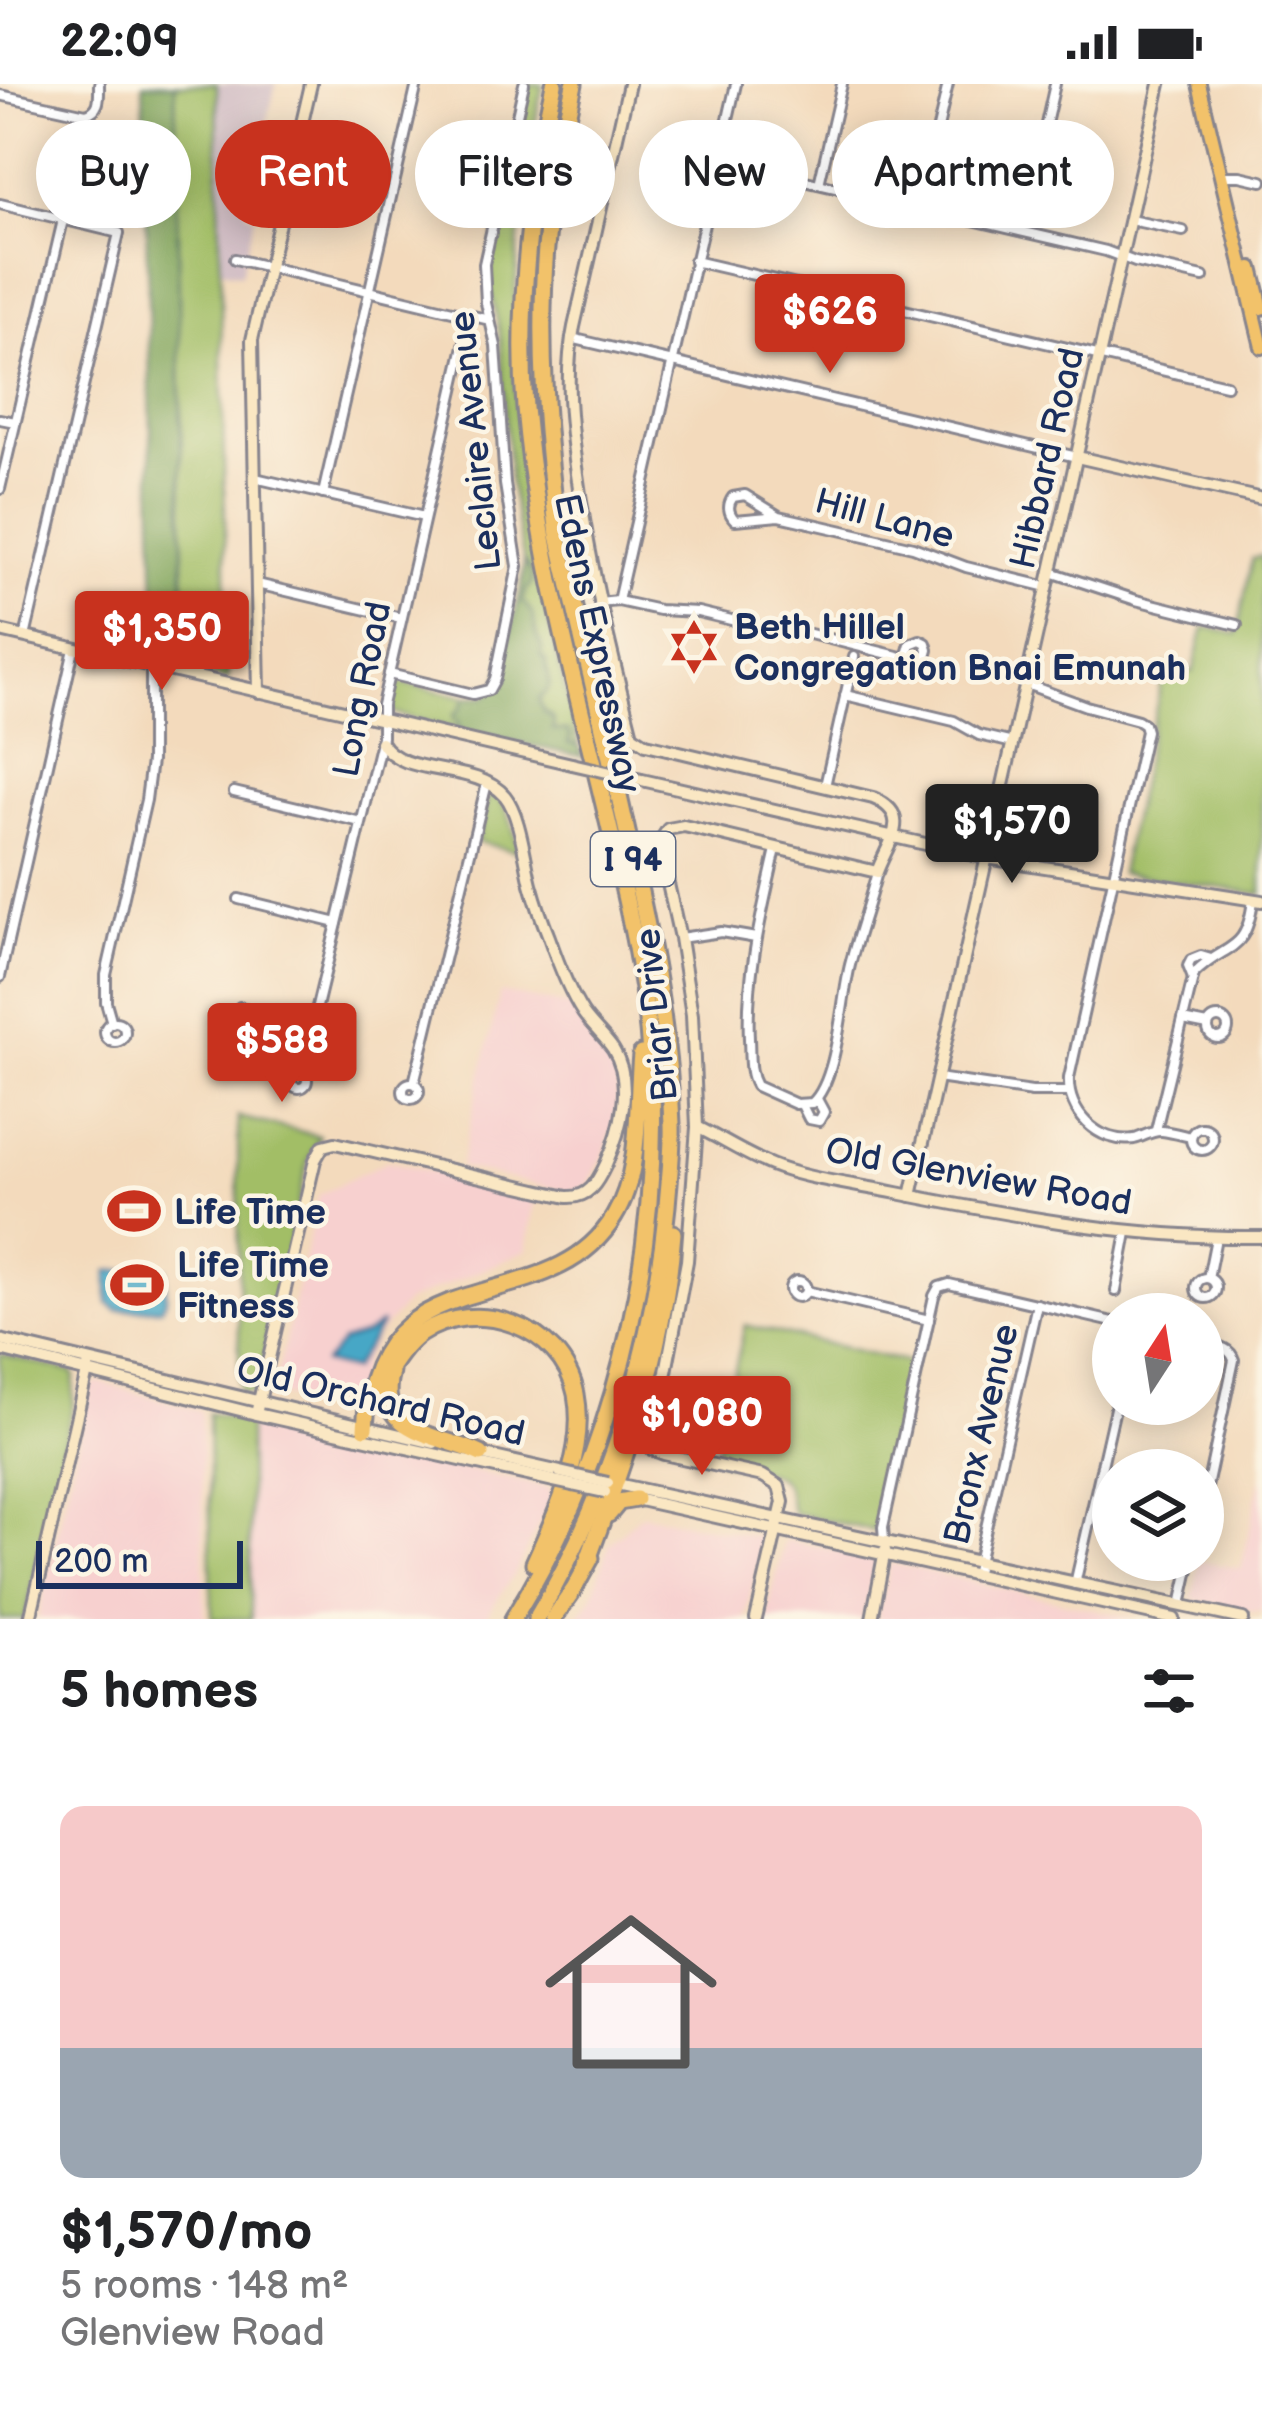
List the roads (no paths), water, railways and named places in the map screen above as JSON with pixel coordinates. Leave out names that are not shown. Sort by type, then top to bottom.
[{"type":"highway","name":"Edens Expressway","points":[[515,1615],[560,1533],[607,1412],[632,1314],[650,1174],[645,1010],[628,909],[548,573],[525,403],[530,227],[554,84]]},
{"type":"highway","name":"Edens Expressway","points":[[536,1619],[564,1574],[587,1519],[636,1377],[664,1232],[672,1128],[664,1016],[651,939],[558,535],[550,469],[544,349],[546,251],[555,171],[574,84]]},
{"type":"highway","points":[[365,1428],[376,1367],[412,1322],[438,1305],[564,1263],[588,1247],[611,1222],[624,1196],[633,1159],[645,1010]]},
{"type":"highway","points":[[586,1565],[657,1352],[670,1283],[677,1185],[672,1128]]},
{"type":"highway","points":[[365,1428],[380,1384],[393,1364],[424,1331],[444,1322],[483,1317],[513,1323],[539,1338],[563,1363],[572,1380],[579,1423],[576,1447],[515,1615]]},
{"type":"highway","points":[[393,1364],[388,1396],[400,1421],[408,1429],[481,1454]]},
{"type":"highway","points":[[553,1619],[574,1589],[614,1506],[636,1499]]},
{"type":"main road","points":[[1202,84],[1258,299],[1262,347]]},
{"type":"street","points":[[0,94],[86,114],[98,104],[99,84]]},
{"type":"street","points":[[259,692],[252,340],[311,84]]},
{"type":"street","points":[[323,494],[416,84]]},
{"type":"street","name":"Leclaire Avenue","points":[[389,674],[473,694],[489,690],[495,680],[518,566],[505,484],[496,346],[484,264],[524,84]]},
{"type":"street","points":[[628,84],[568,367],[586,540],[634,738],[873,798],[890,807],[896,818],[844,989],[832,1060],[810,1102],[808,1119],[819,1121],[824,1112],[810,1102],[761,1090],[751,1078],[748,1009],[756,938],[776,848],[877,872]]},
{"type":"street","points":[[728,120],[736,84]]},
{"type":"street","points":[[819,184],[842,84]]},
{"type":"street","points":[[940,120],[948,84]]},
{"type":"street","points":[[1022,231],[1055,84]]},
{"type":"street","name":"Hibbard Road","points":[[910,1196],[1160,84]]},
{"type":"street","points":[[1227,176],[1262,181]]},
{"type":"street","points":[[808,181],[832,187]]},
{"type":"street","points":[[0,205],[36,214]]},
{"type":"street","points":[[1130,220],[1183,231]]},
{"type":"street","points":[[0,489],[61,228]]},
{"type":"street","points":[[26,637],[119,233],[97,228]]},
{"type":"street","points":[[618,601],[702,228]]},
{"type":"street","points":[[1009,228],[1203,277]]},
{"type":"street","points":[[236,259],[491,320]]},
{"type":"street","points":[[694,261],[1226,385]]},
{"type":"street","name":"Long Road","points":[[301,1072],[381,742],[382,704],[471,315]]},
{"type":"street","points":[[571,338],[1262,499]]},
{"type":"street","points":[[0,418],[15,422]]},
{"type":"street","points":[[254,478],[424,518]]},
{"type":"street","name":"Hill Lane","points":[[778,516],[745,495],[734,497],[729,504],[736,520],[778,516],[914,547],[966,567],[1048,587]]},
{"type":"street","points":[[1051,572],[1136,600],[1237,625]]},
{"type":"street","points":[[256,584],[401,618]]},
{"type":"street","points":[[599,603],[618,601],[690,611],[910,658]]},
{"type":"street","points":[[0,631],[890,838],[1258,901],[1243,938],[1197,970],[1193,978],[1156,1130]]},
{"type":"street","points":[[0,977],[74,649]]},
{"type":"street","points":[[825,786],[854,657]]},
{"type":"street","points":[[112,1023],[105,985],[146,800],[151,667]]},
{"type":"street","points":[[1026,684],[1138,720],[1146,735],[1069,1092],[1081,1117],[1103,1134],[1132,1139],[1156,1130],[1191,1137]]},
{"type":"street","points":[[845,695],[954,721],[974,734],[1013,743]]},
{"type":"street","points":[[257,1408],[314,1160],[322,1146],[335,1143],[567,1197],[584,1196],[592,1189],[618,1132],[621,1067],[572,992],[537,904],[510,805],[488,783],[403,760],[381,742]]},
{"type":"street","points":[[414,1083],[488,783]]},
{"type":"street","points":[[234,792],[361,822]]},
{"type":"street","name":"Briar Drive","points":[[776,848],[685,826],[668,829],[659,849],[692,1015],[697,1127],[687,1261],[647,1441],[664,1454],[773,1480],[783,1493],[777,1524]]},
{"type":"street","points":[[239,899],[337,923]]},
{"type":"street","points":[[680,938],[721,932],[756,938]]},
{"type":"street","points":[[240,1006],[313,1024]]},
{"type":"street","points":[[1184,1020],[1208,1025]]},
{"type":"street","points":[[937,1078],[1032,1093],[1069,1092]]},
{"type":"street","name":"Old Glenview Road","points":[[697,1127],[778,1168],[910,1196],[1127,1232],[1262,1237]]},
{"type":"street","points":[[1116,1291],[1127,1232]]},
{"type":"street","points":[[1208,1278],[1216,1238]]},
{"type":"street","points":[[872,1619],[886,1555],[883,1527],[939,1287],[949,1284],[1092,1317]]},
{"type":"street","points":[[806,1291],[929,1320]]},
{"type":"street","name":"Bronx Avenue","points":[[975,1576],[1037,1304]]},
{"type":"street","name":"Old Orchard Road","points":[[0,1340],[257,1408],[1174,1619]]},
{"type":"street","points":[[1224,1348],[1234,1355],[1224,1404]]},
{"type":"street","name":"Old Orchard Road","points":[[0,1350],[88,1365]]},
{"type":"street","points":[[30,1619],[88,1365]]},
{"type":"street","name":"Old Orchard Road","points":[[257,1408],[481,1454],[557,1476]]},
{"type":"street","points":[[1072,1597],[1111,1425]]},
{"type":"street","name":"Old Orchard Road","points":[[611,1488],[636,1499],[884,1540],[1243,1619]]},
{"type":"street","points":[[756,1619],[777,1524]]},
{"type":"street","points":[[1181,1606],[1186,1581]]},
{"type":"water","name":"Life Time Fitness","points":[[166,1269],[166,1300],[161,1308],[117,1310],[108,1303],[108,1271]]},
{"type":"water","points":[[382,1323],[352,1370],[324,1363],[343,1341]]},
{"type":"place","name":"Beth Hillel Congregation Bnai Emunah","points":[[694,647]]},
{"type":"place","name":"Life Time","points":[[134,1211]]},
{"type":"place","name":"Life Time Fitness","points":[[137,1285]]}]
